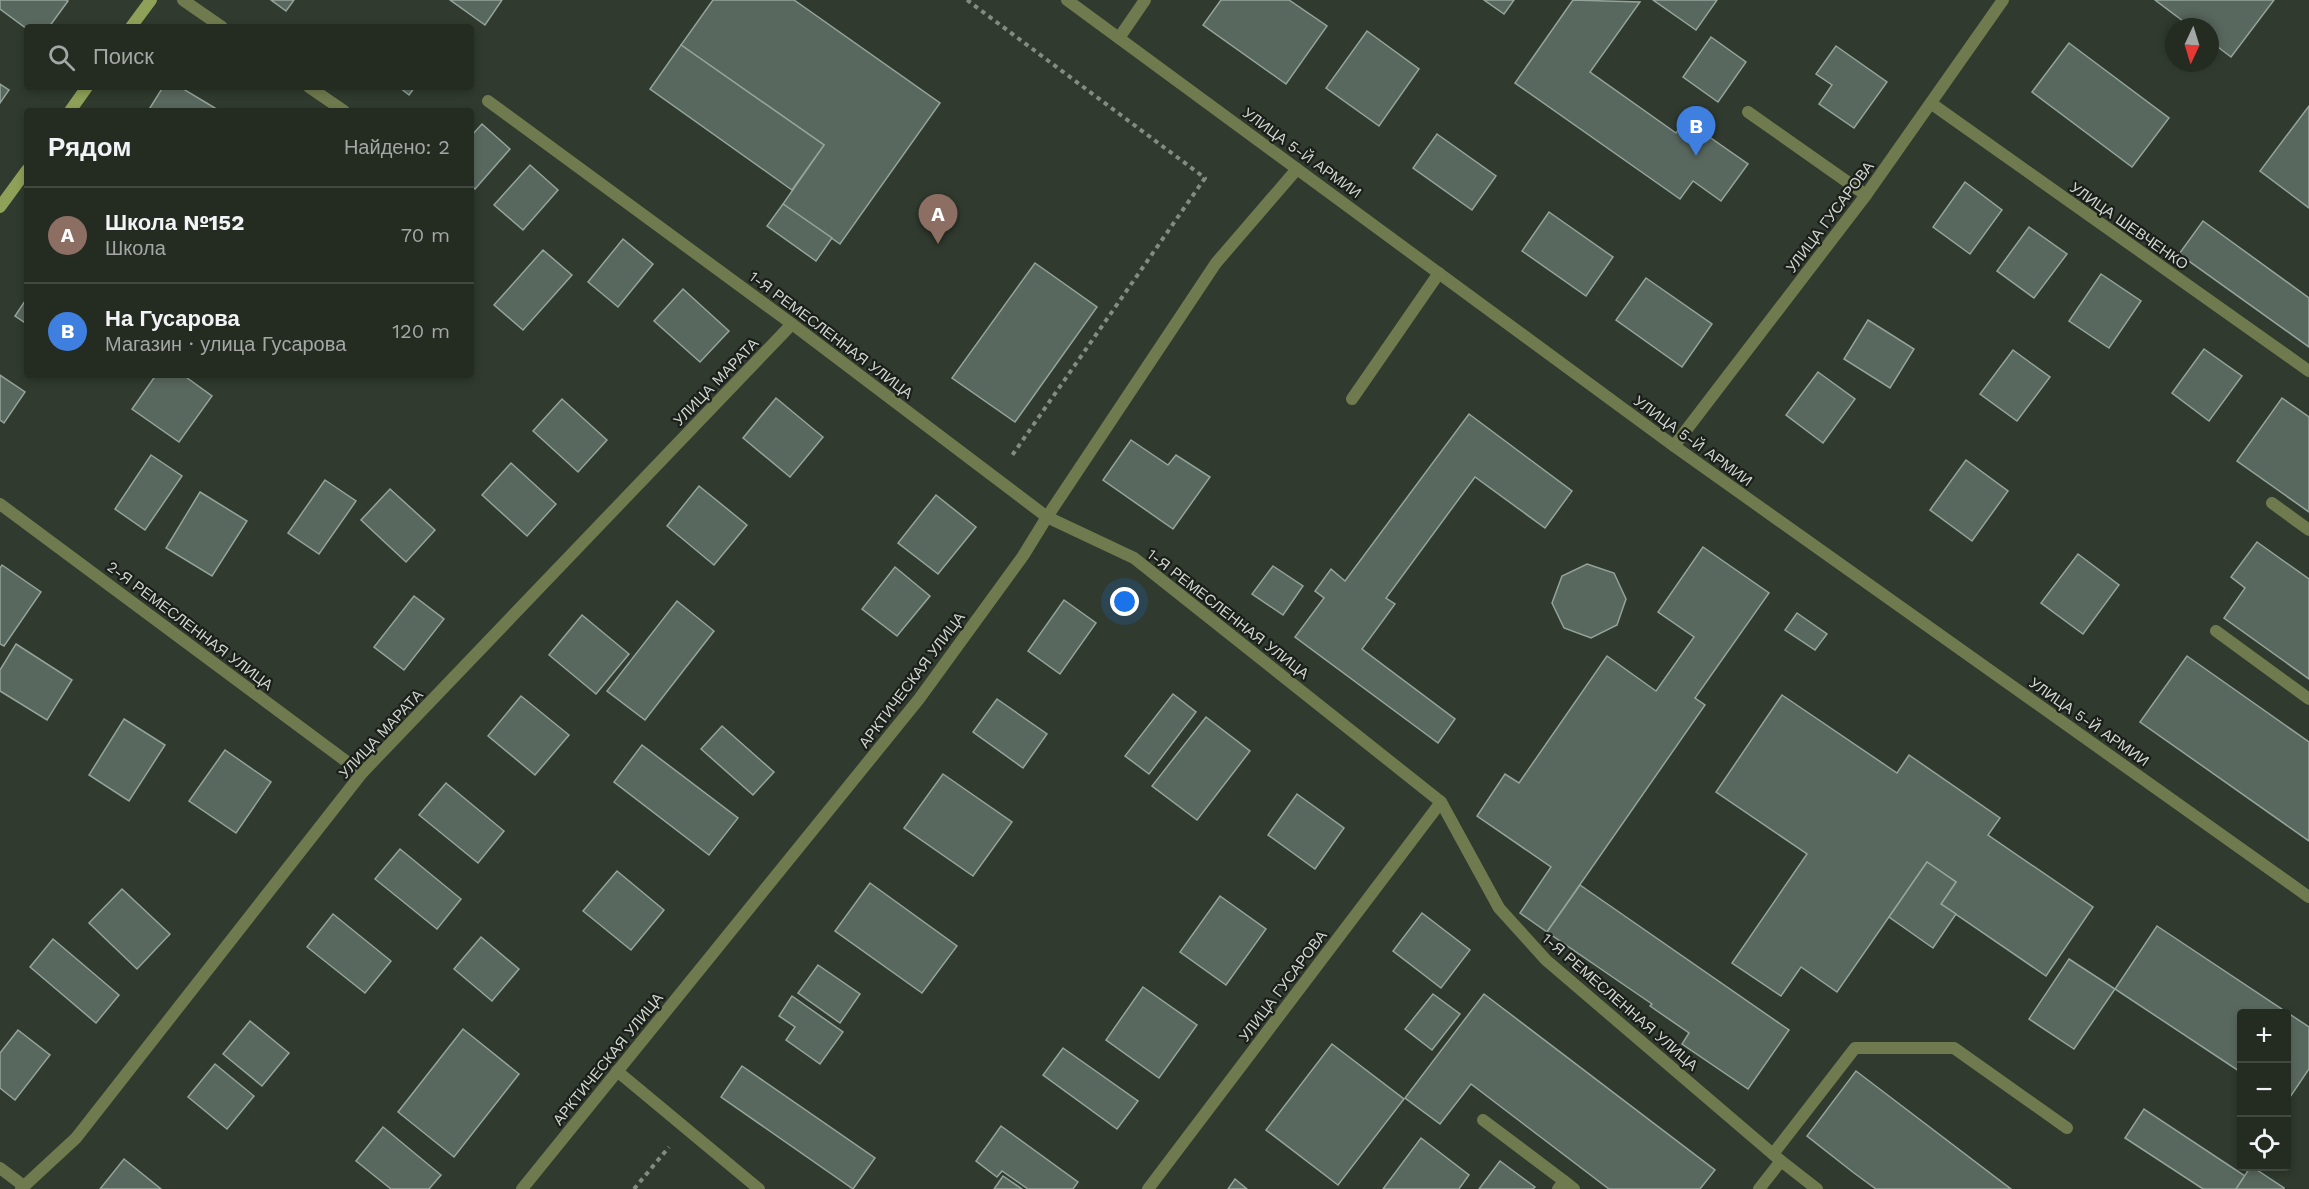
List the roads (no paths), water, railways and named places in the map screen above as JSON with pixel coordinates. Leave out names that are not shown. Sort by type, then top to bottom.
[{"type":"main road","points":[[133,24],[151,0]]},
{"type":"main road","points":[[72,108],[85,90]]},
{"type":"main road","points":[[0,207],[24,174]]},
{"type":"street","points":[[183,0],[218,24]]},
{"type":"street","name":"УЛИЦА 5-Й АРМИИ","points":[[1067,0],[1674,446],[2309,897]]},
{"type":"street","points":[[1119,38],[1146,0]]},
{"type":"street","name":"УЛИЦА ГУСАРОВА","points":[[1674,446],[1866,195],[2003,0]]},
{"type":"street","points":[[313,90],[340,108]]},
{"type":"street","name":"1-Я РЕМЕСЛЕННАЯ УЛИЦА","points":[[488,101],[792,324],[1047,516],[1134,558],[1442,802],[1499,908],[1546,960],[1817,1189]]},
{"type":"street","name":"УЛИЦА ШЕВЧЕНКО","points":[[1932,104],[2309,371]]},
{"type":"street","points":[[1748,112],[1866,195]]},
{"type":"street","name":"АРКТИЧЕСКАЯ УЛИЦА","points":[[522,1189],[919,699],[1023,556],[1047,516],[1216,263],[1297,169]]},
{"type":"street","points":[[1352,399],[1439,273]]},
{"type":"street","name":"УЛИЦА МАРАТА","points":[[22,1187],[76,1138],[362,773],[792,324]]},
{"type":"street","points":[[2272,503],[2309,530]]},
{"type":"street","name":"2-Я РЕМЕСЛЕННАЯ УЛИЦА","points":[[0,504],[362,773]]},
{"type":"street","points":[[2216,631],[2309,699]]},
{"type":"street","name":"УЛИЦА ГУСАРОВА","points":[[1148,1189],[1442,802]]},
{"type":"street","points":[[1759,1189],[1777,1157],[1855,1048],[1954,1048],[2067,1128]]},
{"type":"street","points":[[617,1071],[759,1189]]},
{"type":"street","points":[[1483,1120],[1565,1186]]},
{"type":"street","points":[[0,1168],[22,1187]]},
{"type":"place","name":"На Гусарова","points":[[1696,156]]},
{"type":"place","name":"Школа №152","points":[[938,244]]}]
